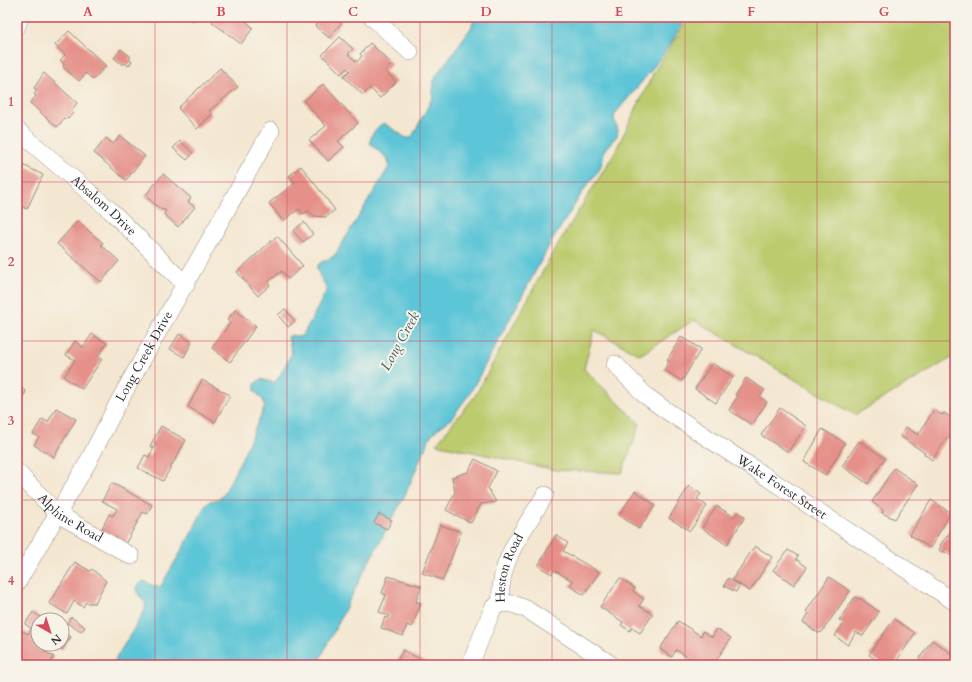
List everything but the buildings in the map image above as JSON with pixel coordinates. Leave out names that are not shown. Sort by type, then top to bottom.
[{"type":"street","points":[[17,26],[20,17]]},
{"type":"street","points":[[372,17],[410,52]]},
{"type":"street","name":"Absalom Drive","points":[[17,130],[111,211],[186,285]]},
{"type":"street","name":"Long Creek Drive","points":[[17,583],[88,462],[118,403],[186,285],[271,131]]},
{"type":"street","name":"Wake Forest Street","points":[[615,364],[645,395],[664,409],[955,602]]},
{"type":"street","name":"Alphine Road","points":[[17,472],[58,514],[131,556]]},
{"type":"street","name":"Heston Road","points":[[470,665],[493,608],[501,603],[500,590],[502,574],[508,558],[545,495]]},
{"type":"street","points":[[501,603],[506,602],[526,609],[612,665]]},
{"type":"green space","points":[[689,17],[955,17],[955,356],[855,415],[694,320],[640,355],[594,330],[584,369],[640,424],[622,473],[555,470],[436,444],[475,396],[555,249],[615,152],[654,72]]},
{"type":"water","name":"Long Creek","points":[[475,17],[685,17],[671,43],[615,114],[614,119],[618,130],[617,136],[605,149],[600,169],[585,188],[550,244],[470,393],[451,419],[436,430],[430,437],[405,495],[365,569],[317,665],[112,665],[145,610],[146,604],[137,593],[137,586],[144,581],[156,587],[161,586],[190,536],[205,506],[210,501],[219,499],[224,494],[265,406],[263,400],[255,391],[255,384],[261,379],[274,383],[279,377],[292,353],[288,337],[291,335],[299,337],[303,335],[326,292],[325,285],[318,273],[317,266],[321,262],[335,255],[389,167],[388,159],[370,143],[374,131],[384,123],[406,138],[410,138],[413,135],[433,97],[433,80],[471,28]]}]
